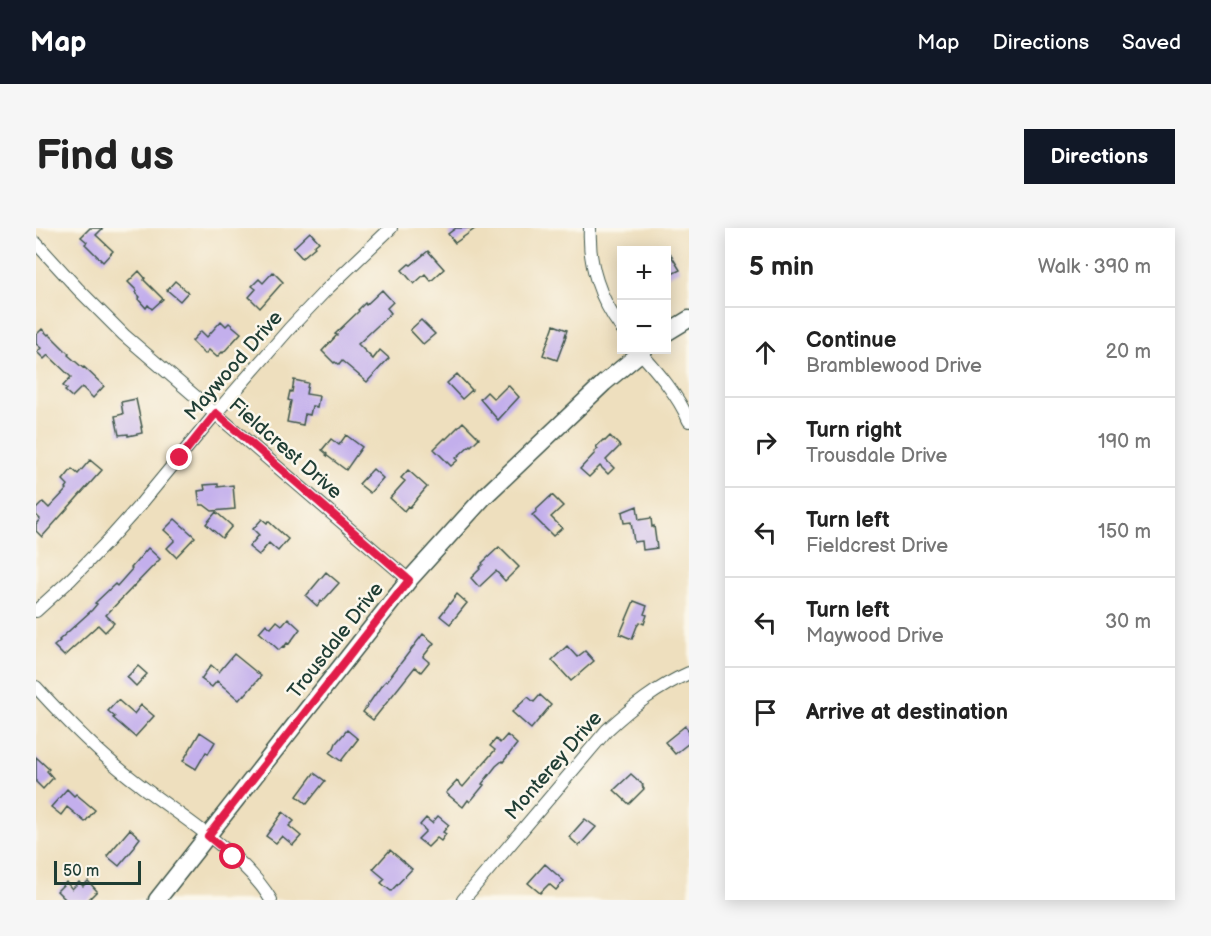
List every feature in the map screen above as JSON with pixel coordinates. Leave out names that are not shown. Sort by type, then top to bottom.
[{"type":"street","name":"Maywood Drive","points":[[36,611],[106,543],[312,303],[392,228]]},
{"type":"street","points":[[590,228],[592,261],[598,284],[617,321]]},
{"type":"street","name":"Fieldcrest Drive","points":[[36,243],[124,335],[409,580]]},
{"type":"street","points":[[671,330],[689,319]]},
{"type":"street","name":"Trousdale Drive","points":[[157,900],[409,580],[484,497],[637,354]]},
{"type":"street","points":[[644,354],[679,402],[689,421]]},
{"type":"street","name":"Monterey Drive","points":[[463,900],[607,730],[648,696],[689,673]]},
{"type":"street","points":[[36,687],[74,728],[114,765],[208,836],[245,868],[271,900]]},
{"type":"building","points":[[90,228],[103,228],[96,235],[113,251],[103,262],[81,237]]},
{"type":"building","points":[[456,228],[476,228],[455,243],[448,234]]},
{"type":"building","points":[[310,232],[319,242],[302,258],[293,248]]},
{"type":"building","points":[[428,251],[444,269],[431,281],[425,274],[414,284],[402,270]]},
{"type":"building","points":[[671,255],[680,270],[671,274]]},
{"type":"building","points":[[139,271],[145,278],[144,280],[163,299],[152,309],[148,305],[146,308],[138,299],[140,297],[137,291],[128,282]]},
{"type":"building","points":[[273,272],[283,282],[260,308],[249,297],[256,289],[252,286],[259,279],[263,283]]},
{"type":"building","points":[[175,281],[188,292],[180,301],[167,290]]},
{"type":"building","points":[[382,290],[393,302],[387,308],[391,313],[358,344],[373,359],[380,350],[389,358],[367,382],[342,361],[339,365],[334,363],[322,351],[358,310]]},
{"type":"building","points":[[421,320],[435,334],[423,344],[410,330]]},
{"type":"building","points":[[221,321],[226,326],[229,323],[241,333],[217,357],[209,350],[205,354],[192,341],[201,331],[207,337]]},
{"type":"building","points":[[554,325],[567,330],[557,360],[543,355]]},
{"type":"building","points":[[42,329],[104,386],[93,398],[82,387],[72,397],[65,391],[67,389],[63,386],[71,377],[48,355],[44,359],[37,352],[41,348],[36,344],[36,335]]},
{"type":"building","points":[[457,374],[472,390],[462,399],[447,383]]},
{"type":"building","points":[[294,380],[308,383],[306,394],[319,396],[317,407],[312,406],[310,415],[305,414],[303,425],[287,422],[291,401],[288,400]]},
{"type":"building","points":[[508,385],[519,397],[498,420],[480,399],[487,392],[494,399]]},
{"type":"building","points":[[136,399],[142,433],[119,435],[115,416],[123,414],[121,402]]},
{"type":"building","points":[[463,422],[479,438],[456,458],[458,460],[451,466],[434,449]]},
{"type":"building","points":[[346,435],[362,447],[346,470],[322,450],[331,439],[339,445]]},
{"type":"building","points":[[610,436],[620,446],[606,460],[614,468],[608,474],[600,466],[589,477],[580,469],[598,449],[596,447]]},
{"type":"building","points":[[90,460],[102,470],[42,537],[36,531],[36,524],[40,519],[36,515],[36,509],[43,502],[49,508],[67,489],[68,485],[63,480],[72,469],[78,474]]},
{"type":"building","points":[[373,469],[383,478],[370,493],[359,484]]},
{"type":"building","points":[[408,470],[427,487],[404,511],[390,498],[405,481],[401,478]]},
{"type":"building","points":[[218,484],[218,487],[233,485],[235,509],[212,511],[200,505],[198,491],[205,490],[204,485]]},
{"type":"building","points":[[552,495],[563,506],[551,517],[562,528],[553,536],[532,515]]},
{"type":"building","points":[[637,506],[639,520],[651,518],[657,548],[643,550],[642,541],[634,542],[631,522],[624,523],[622,512]]},
{"type":"building","points":[[216,512],[232,526],[222,538],[206,524]]},
{"type":"building","points":[[175,519],[195,537],[176,557],[167,548],[175,540],[164,530]]},
{"type":"building","points":[[262,519],[267,523],[268,521],[288,539],[278,551],[269,543],[259,555],[249,547],[259,535],[253,529]]},
{"type":"building","points":[[499,547],[519,567],[505,581],[496,571],[479,587],[471,578],[480,569],[482,563]]},
{"type":"building","points":[[148,548],[160,559],[106,615],[114,623],[105,632],[98,625],[64,656],[54,646],[92,610],[97,604],[95,603],[115,584],[117,586]]},
{"type":"building","points":[[326,572],[339,583],[317,606],[306,596]]},
{"type":"building","points":[[457,594],[467,603],[450,624],[440,616]]},
{"type":"building","points":[[634,601],[647,606],[644,614],[647,615],[644,624],[640,622],[637,626],[632,639],[620,634]]},
{"type":"building","points":[[288,618],[300,629],[289,644],[287,643],[279,650],[259,632],[266,624],[271,628],[277,621],[282,625]]},
{"type":"building","points":[[423,634],[434,643],[423,657],[429,662],[421,672],[415,667],[373,720],[363,712]]},
{"type":"building","points":[[567,646],[577,657],[585,651],[594,661],[571,681],[552,660]]},
{"type":"building","points":[[234,654],[261,676],[239,700],[217,681],[212,687],[201,679],[211,665],[219,672]]},
{"type":"building","points":[[138,666],[147,674],[136,686],[127,677]]},
{"type":"building","points":[[540,695],[551,705],[531,729],[512,712],[528,697],[534,702]]},
{"type":"building","points":[[118,700],[134,714],[141,705],[154,716],[135,737],[108,711]]},
{"type":"building","points":[[685,726],[689,731],[689,743],[675,754],[665,742]]},
{"type":"building","points":[[347,730],[358,739],[341,761],[330,753]]},
{"type":"building","points":[[200,732],[215,742],[196,769],[183,761]]},
{"type":"building","points":[[507,735],[517,744],[503,762],[496,766],[470,802],[468,800],[463,807],[446,793],[457,781],[463,787],[495,750],[490,746],[496,739],[500,743]]},
{"type":"building","points":[[36,757],[49,769],[47,771],[53,778],[43,789],[36,782]]},
{"type":"building","points":[[314,773],[325,781],[307,804],[297,796]]},
{"type":"building","points":[[631,774],[643,785],[644,789],[629,804],[614,790]]},
{"type":"building","points":[[67,789],[95,810],[85,822],[67,807],[61,815],[51,807]]},
{"type":"building","points":[[283,812],[294,821],[289,826],[301,836],[293,845],[282,836],[276,843],[266,836]]},
{"type":"building","points":[[438,816],[449,825],[443,832],[446,834],[441,841],[437,838],[428,847],[418,839],[426,831],[420,825],[426,818],[432,823]]},
{"type":"building","points":[[585,819],[596,827],[579,846],[569,837]]},
{"type":"building","points":[[130,829],[140,838],[119,866],[107,856]]},
{"type":"building","points":[[390,850],[412,869],[391,891],[381,883],[385,879],[373,869]]},
{"type":"building","points":[[545,864],[564,881],[556,890],[549,884],[540,893],[528,883]]},
{"type":"building","points":[[88,881],[97,891],[88,900],[66,900],[57,891],[66,882],[72,889],[79,882],[83,886]]},
{"type":"route","points":[[180,458],[216,413],[409,580],[208,836],[233,857]]}]
